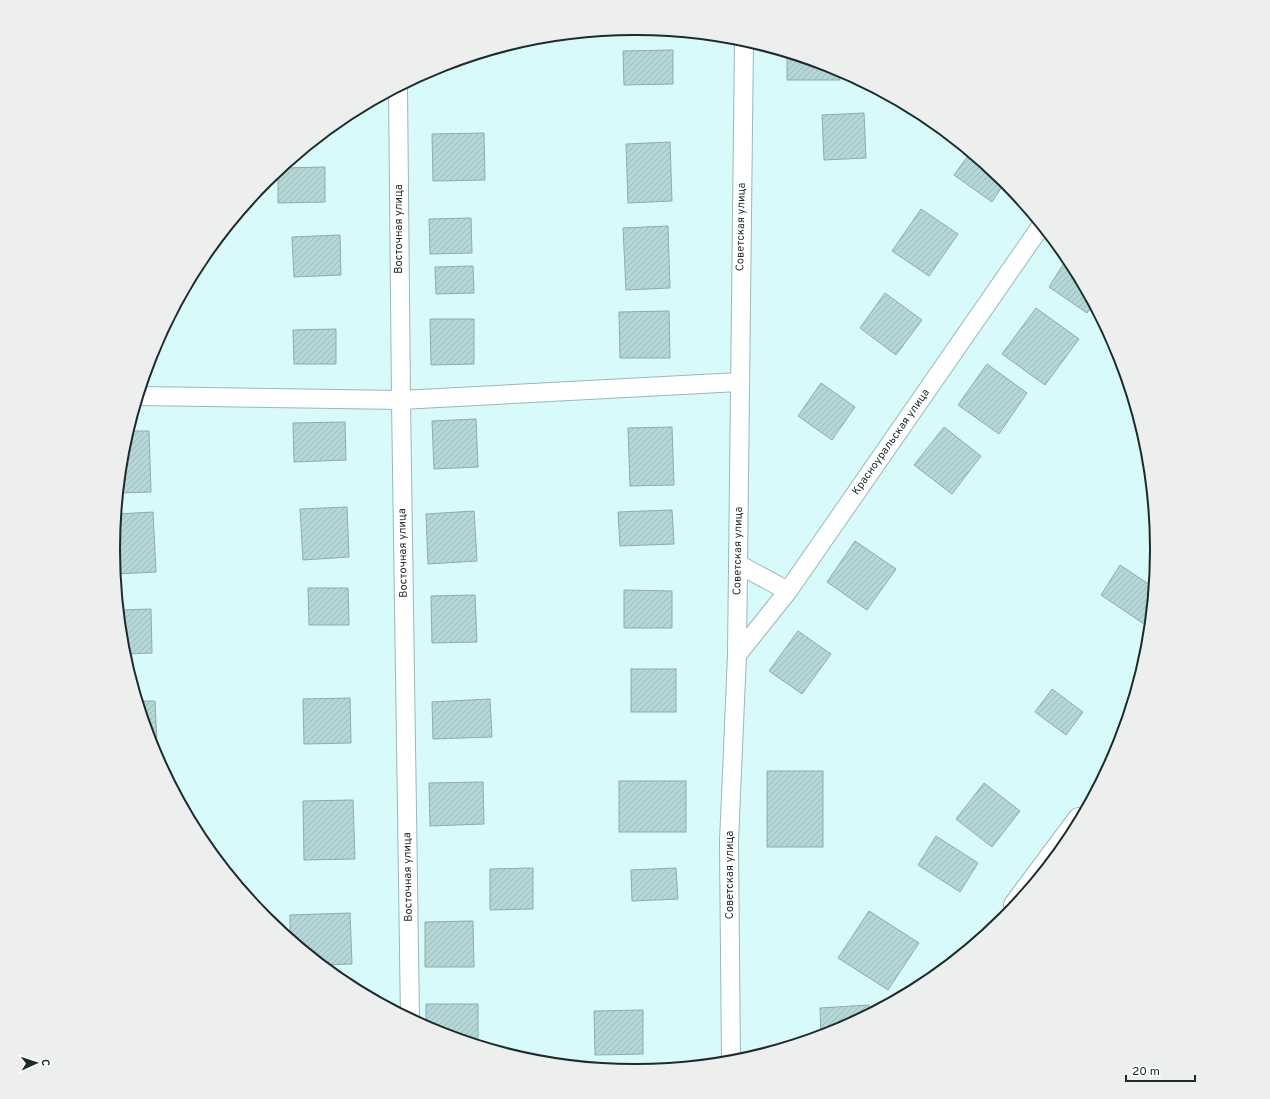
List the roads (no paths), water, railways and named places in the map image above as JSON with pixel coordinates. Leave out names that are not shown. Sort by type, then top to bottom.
[{"type":"street","name":"Советская улица","points":[[731,1055],[729,842],[737,655],[744,47]]},
{"type":"street","name":"Восточная улица","points":[[398,93],[410,1012]]},
{"type":"street","name":"Красноуральская улица","points":[[737,655],[788,591],[1038,230]]},
{"type":"street","points":[[144,396],[401,400],[739,382]]},
{"type":"street","points":[[738,564],[788,591]]}]
